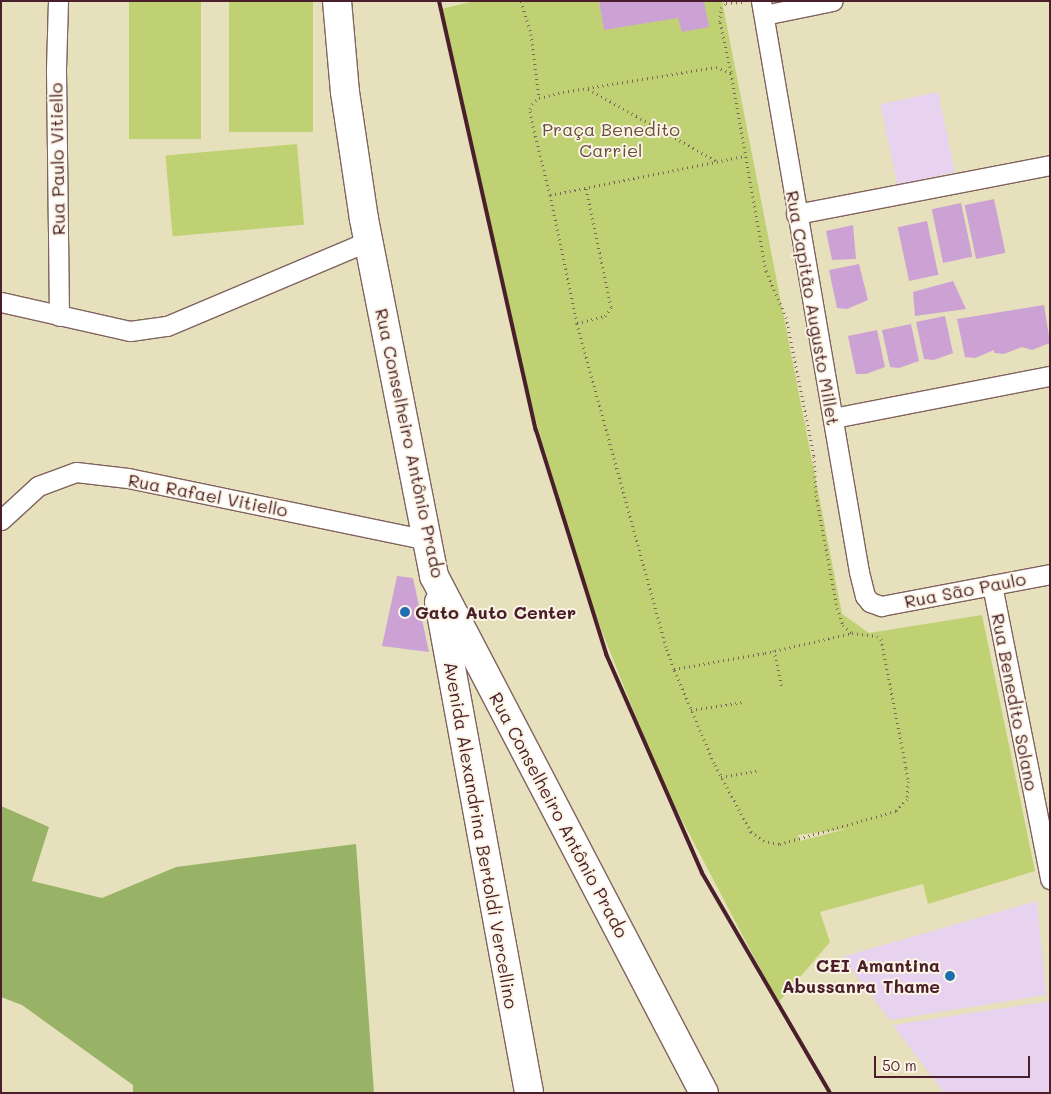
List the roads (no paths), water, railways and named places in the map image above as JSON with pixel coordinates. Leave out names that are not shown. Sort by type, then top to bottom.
[{"type":"main road","name":"Rua Conselheiro Antônio Prado","points":[[337,1],[345,92],[368,241],[434,576],[704,1093]]},
{"type":"main road","name":"Avenida Alexandrina Bertoldi Vercellino","points":[[434,576],[528,1093]]},
{"type":"main road","points":[[458,712],[474,695],[494,692]]},
{"type":"street","name":"Rua Paulo Vitiello","points":[[58,1],[56,80],[59,316]]},
{"type":"street","points":[[762,8],[833,1]]},
{"type":"street","name":"Rua Capitão Augusto Millet","points":[[762,8],[796,214],[862,586],[868,599],[881,606]]},
{"type":"street","points":[[796,214],[1050,166]]},
{"type":"street","points":[[1,302],[130,331],[167,326],[368,241]]},
{"type":"street","points":[[833,418],[1050,376]]},
{"type":"street","name":"Rua Rafael Vitiello","points":[[1,520],[38,486],[76,472],[128,478],[428,540]]},
{"type":"street","name":"Rua São Paulo","points":[[881,606],[1050,574]]},
{"type":"street","name":"Rua Benedito Solano","points":[[992,585],[1049,869]]},
{"type":"railway","points":[[439,1],[536,430],[606,654],[702,873],[830,1093]]},
{"type":"place","name":"Gato Auto Center","points":[[405,612]]},
{"type":"place","name":"CEI Amantina Abussanra Thame","points":[[950,976]]},
{"type":"park label","name":"Praça Benedito Carriel","points":[[611,140]]}]
